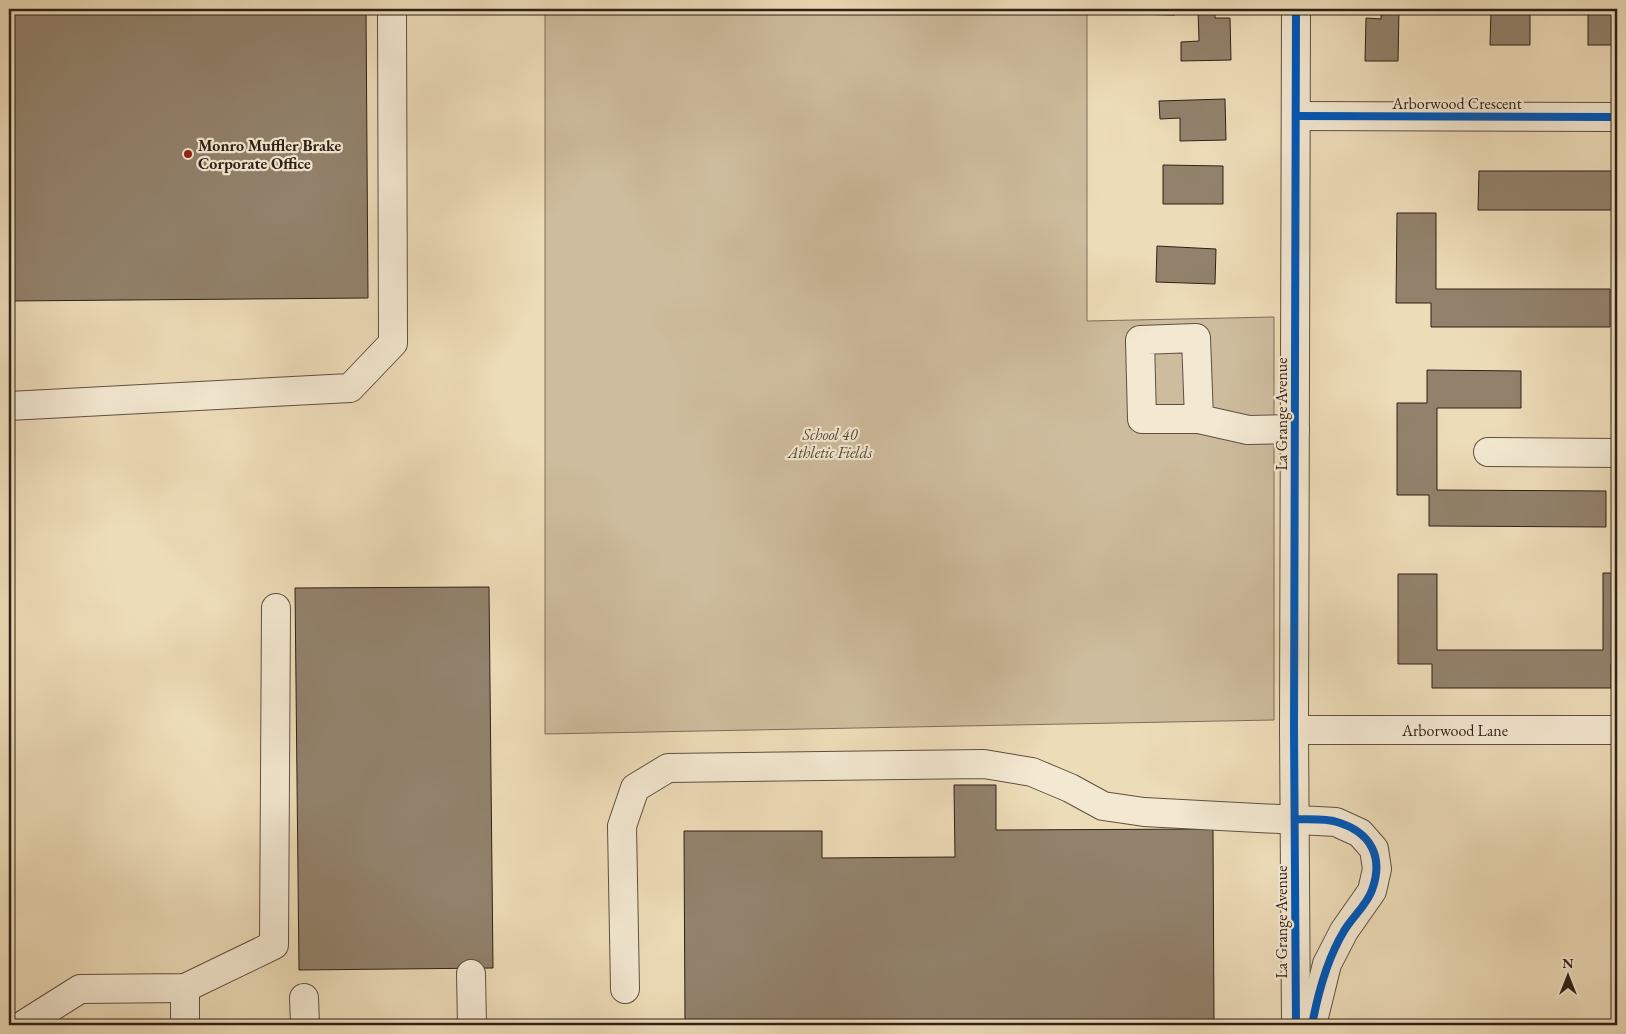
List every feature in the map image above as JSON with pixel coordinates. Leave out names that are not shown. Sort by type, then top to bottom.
[{"type":"street","points":[[9,406],[350,388],[393,343],[392,9]]},
{"type":"street","name":"La Grange Avenue","points":[[1296,9],[1294,730],[1296,1025]]},
{"type":"street","name":"Arborwood Crescent","points":[[1296,116],[1617,116]]},
{"type":"street","points":[[1199,419],[1248,430],[1295,429]]},
{"type":"street","points":[[1488,452],[1617,453]]},
{"type":"street","points":[[23,1025],[80,989],[185,988],[274,946],[276,608]]},
{"type":"street","name":"Arborwood Lane","points":[[1294,730],[1617,730]]},
{"type":"street","points":[[625,989],[622,826],[635,788],[668,768],[984,764],[1032,772],[1070,788],[1103,806],[1144,812],[1336,822],[1360,833],[1374,849],[1377,869],[1372,891],[1344,931],[1328,964],[1312,1025]]},
{"type":"street","points":[[471,974],[472,1025]]},
{"type":"street","points":[[185,988],[185,1025]]},
{"type":"street","points":[[304,998],[304,1025]]},
{"type":"green space","name":"School 40 Athletic Fields","points":[[545,9],[1087,9],[1087,321],[1274,317],[1274,720],[545,734]]},
{"type":"building","name":"Monro Muffler Brake Corporate Office","points":[[9,9],[366,9],[368,298],[9,301]]},
{"type":"building","points":[[1133,9],[1176,9],[1175,15],[1133,14]]},
{"type":"building","points":[[1198,9],[1215,9],[1215,18],[1230,18],[1231,60],[1181,61],[1181,42],[1199,41]]},
{"type":"building","points":[[1381,9],[1399,9],[1398,61],[1365,61],[1366,18],[1381,19]]},
{"type":"building","points":[[1491,9],[1530,9],[1530,45],[1490,45]]},
{"type":"building","points":[[1588,9],[1617,9],[1617,45],[1588,45]]},
{"type":"building","points":[[1225,99],[1226,140],[1180,141],[1180,118],[1160,119],[1159,101]]},
{"type":"building","points":[[1163,165],[1223,166],[1223,204],[1163,204]]},
{"type":"building","points":[[1479,171],[1617,171],[1617,210],[1478,210]]},
{"type":"building","points":[[1397,213],[1436,213],[1436,289],[1610,289],[1610,327],[1431,327],[1431,303],[1396,303]]},
{"type":"building","points":[[1157,246],[1216,249],[1215,284],[1156,282]]},
{"type":"building","points":[[1427,370],[1521,371],[1521,408],[1437,408],[1437,490],[1606,491],[1606,527],[1429,526],[1429,495],[1397,495],[1397,403],[1427,403]]},
{"type":"building","points":[[1603,573],[1617,573],[1617,664],[1611,664],[1611,688],[1432,688],[1432,664],[1398,664],[1398,574],[1437,574],[1437,650],[1603,650]]},
{"type":"building","points":[[489,587],[493,968],[299,970],[295,588]]},
{"type":"building","points":[[954,785],[996,785],[996,830],[1213,829],[1214,1025],[685,1025],[684,831],[822,831],[822,858],[955,857]]},
{"type":"cycle path","points":[[1296,9],[1294,730],[1296,1025]]},
{"type":"cycle path","points":[[1296,116],[1617,117]]},
{"type":"cycle path","points":[[1295,819],[1327,820],[1349,826],[1366,839],[1372,847],[1376,867],[1370,895],[1347,926],[1328,965],[1320,989],[1312,1025]]},
{"type":"place","name":"Monro Muffler Brake Corporate Office","points":[[188,154]]}]
